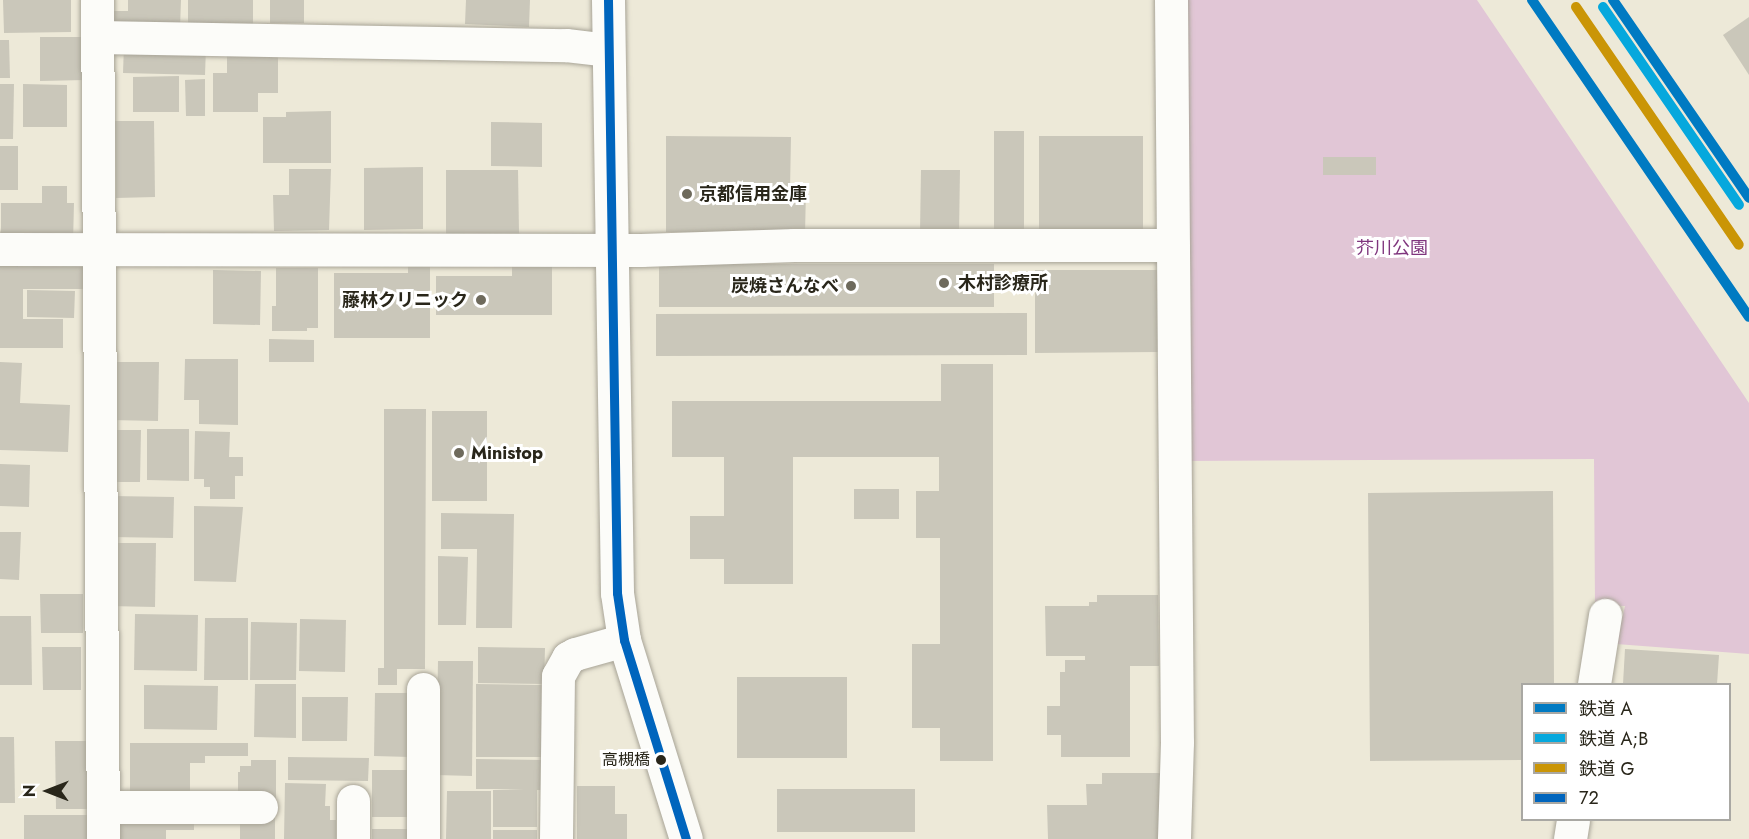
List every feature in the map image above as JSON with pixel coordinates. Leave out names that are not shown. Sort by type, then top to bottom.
[{"type":"street","points":[[97,0],[101,248],[103,839]]},
{"type":"street","points":[[608,0],[617,592],[624,640],[686,839]]},
{"type":"street","points":[[1171,0],[1177,730],[1173,839]]},
{"type":"street","points":[[98,37],[566,45],[608,50]]},
{"type":"street","points":[[0,249],[610,249],[794,245],[1173,245]]},
{"type":"street","points":[[1594,683],[1605,615]]},
{"type":"street","points":[[556,839],[558,676],[568,658],[575,654],[624,640]]},
{"type":"street","points":[[423,689],[423,839]]},
{"type":"street","points":[[353,801],[353,839]]},
{"type":"street","points":[[103,807],[261,807]]},
{"type":"street","points":[[1570,839],[1573,821]]},
{"type":"green space","name":"芥川公園","points":[[1179,0],[1477,0],[1749,403],[1749,654],[1616,644],[1625,606],[1595,605],[1594,459],[1183,461]]},
{"type":"building","points":[[3,0],[71,0],[71,32],[4,33]]},
{"type":"building","points":[[128,0],[181,0],[180,28],[111,27],[111,11],[128,11]]},
{"type":"building","points":[[188,0],[253,0],[253,28],[188,28]]},
{"type":"building","points":[[270,0],[304,0],[304,23],[270,23]]},
{"type":"building","points":[[466,0],[530,0],[529,27],[465,24]]},
{"type":"building","points":[[1749,17],[1749,75],[1723,35]]},
{"type":"building","points":[[40,37],[85,37],[85,80],[40,81]]},
{"type":"building","points":[[0,40],[9,40],[10,78],[0,78]]},
{"type":"building","points":[[124,45],[206,47],[205,75],[123,73]]},
{"type":"building","points":[[278,55],[278,93],[258,93],[258,112],[213,112],[213,73],[227,73],[227,56]]},
{"type":"building","points":[[179,76],[179,112],[133,112],[133,77]]},
{"type":"building","points":[[205,79],[205,116],[186,116],[185,80]]},
{"type":"building","points":[[0,84],[14,84],[13,139],[0,139]]},
{"type":"building","points":[[23,84],[67,85],[67,127],[23,127]]},
{"type":"building","points":[[331,111],[331,163],[263,163],[263,117],[286,117],[286,112]]},
{"type":"building","points":[[115,121],[154,121],[155,197],[116,198]]},
{"type":"building","points":[[491,122],[542,123],[542,167],[491,166]]},
{"type":"building","points":[[994,131],[1024,131],[1024,235],[994,234]]},
{"type":"building","points":[[666,136],[791,137],[790,190],[806,190],[805,234],[666,232]]},
{"type":"building","points":[[1039,136],[1143,136],[1143,235],[1039,235]]},
{"type":"building","points":[[0,146],[18,146],[18,190],[0,190]]},
{"type":"building","points":[[1323,157],[1376,157],[1376,175],[1323,175]]},
{"type":"building","points":[[423,167],[423,229],[364,230],[364,168]]},
{"type":"building","points":[[289,169],[331,169],[329,230],[274,231],[273,195],[289,195]]},
{"type":"building","points":[[446,170],[518,170],[519,234],[446,235]]},
{"type":"building","points":[[921,170],[960,170],[959,233],[920,232]]},
{"type":"building","points":[[42,186],[67,186],[67,203],[74,203],[73,242],[1,242],[1,203],[42,203]]},
{"type":"building","points":[[512,251],[552,251],[552,315],[436,315],[436,276],[512,276]]},
{"type":"building","points":[[408,255],[430,255],[430,338],[334,338],[334,273],[408,273]]},
{"type":"building","points":[[0,258],[94,258],[94,289],[23,289],[23,319],[63,319],[63,348],[0,348]]},
{"type":"building","points":[[659,264],[994,264],[994,307],[659,307]]},
{"type":"building","points":[[276,268],[318,268],[318,328],[307,328],[307,331],[272,331],[272,306],[276,306]]},
{"type":"building","points":[[213,270],[261,271],[260,325],[213,324]]},
{"type":"building","points":[[1035,270],[1158,270],[1158,352],[1035,353]]},
{"type":"building","points":[[27,290],[75,291],[74,318],[27,317]]},
{"type":"building","points":[[1027,313],[1027,355],[656,356],[656,314]]},
{"type":"building","points":[[269,339],[314,340],[314,362],[269,362]]},
{"type":"building","points":[[185,359],[238,359],[238,425],[199,424],[199,400],[184,400]]},
{"type":"building","points":[[0,362],[22,363],[20,403],[70,405],[68,452],[0,450]]},
{"type":"building","points":[[111,362],[159,362],[158,421],[110,420]]},
{"type":"building","points":[[941,364],[993,364],[993,761],[940,761],[940,728],[912,728],[912,644],[940,644],[940,538],[916,538],[916,491],[939,491],[939,457],[793,457],[793,584],[724,584],[724,559],[690,559],[690,516],[724,516],[724,457],[672,457],[672,401],[941,401]]},
{"type":"building","points":[[384,409],[426,409],[425,669],[397,669],[397,685],[378,685],[378,668],[384,668]]},
{"type":"building","points":[[432,411],[487,411],[487,501],[432,501]]},
{"type":"building","points":[[147,429],[189,429],[189,481],[147,480]]},
{"type":"building","points":[[108,430],[141,430],[140,482],[108,482]]},
{"type":"building","points":[[195,431],[230,432],[229,457],[243,457],[243,476],[235,476],[235,499],[210,499],[210,487],[204,487],[204,479],[194,479]]},
{"type":"building","points":[[0,464],[30,465],[29,507],[0,506]]},
{"type":"building","points":[[854,489],[899,489],[899,519],[854,519]]},
{"type":"building","points":[[1553,491],[1554,683],[1521,683],[1521,760],[1370,761],[1368,493]]},
{"type":"building","points":[[112,496],[174,497],[173,538],[111,537]]},
{"type":"building","points":[[194,506],[243,507],[236,582],[194,581]]},
{"type":"building","points":[[441,513],[514,514],[512,628],[476,628],[477,549],[441,549]]},
{"type":"building","points":[[0,532],[21,532],[19,580],[0,579]]},
{"type":"building","points":[[109,543],[156,543],[155,607],[109,606]]},
{"type":"building","points":[[438,556],[468,557],[466,625],[438,625]]},
{"type":"building","points":[[40,594],[83,594],[83,633],[41,633]]},
{"type":"building","points":[[1097,595],[1158,595],[1159,666],[1130,666],[1130,757],[1061,757],[1061,735],[1047,735],[1047,706],[1060,706],[1060,672],[1065,672],[1065,660],[1085,660],[1085,656],[1046,656],[1045,606],[1089,606],[1089,602],[1097,602]]},
{"type":"building","points":[[135,614],[198,615],[197,671],[134,670]]},
{"type":"building","points":[[0,616],[31,616],[32,685],[0,685]]},
{"type":"building","points":[[205,618],[248,618],[248,680],[204,680]]},
{"type":"building","points":[[300,619],[346,620],[345,672],[299,671]]},
{"type":"building","points":[[251,622],[297,623],[296,680],[250,680]]},
{"type":"building","points":[[42,647],[81,647],[81,690],[43,690]]},
{"type":"building","points":[[478,647],[545,648],[544,684],[478,683]]},
{"type":"building","points":[[1625,649],[1719,655],[1717,683],[1623,683]]},
{"type":"building","points":[[438,661],[473,661],[472,776],[436,775]]},
{"type":"building","points":[[737,677],[847,677],[847,758],[737,758]]},
{"type":"building","points":[[255,684],[296,684],[296,738],[254,737]]},
{"type":"building","points":[[476,684],[543,685],[543,757],[476,757]]},
{"type":"building","points":[[144,685],[218,686],[217,730],[144,729]]},
{"type":"building","points":[[375,693],[411,693],[410,757],[374,756]]},
{"type":"building","points":[[302,697],[348,697],[347,741],[302,741]]},
{"type":"building","points":[[0,737],[14,737],[15,803],[0,803]]},
{"type":"building","points":[[55,741],[93,741],[93,809],[56,809]]},
{"type":"building","points":[[130,743],[248,743],[248,756],[205,756],[205,763],[190,763],[190,797],[130,797]]},
{"type":"building","points":[[288,757],[369,758],[368,781],[288,780]]},
{"type":"building","points":[[476,759],[543,760],[542,790],[537,790],[537,827],[493,827],[493,790],[524,789],[476,789]]},
{"type":"building","points":[[251,760],[276,760],[276,798],[238,798],[240,766],[251,766]]},
{"type":"building","points":[[372,770],[411,770],[410,817],[372,817]]},
{"type":"building","points":[[1102,773],[1160,773],[1161,839],[1048,839],[1047,805],[1087,805],[1086,784],[1102,784]]},
{"type":"building","points":[[285,783],[326,784],[325,806],[330,806],[330,820],[336,820],[336,839],[284,839]]},
{"type":"building","points":[[577,786],[615,786],[615,814],[627,814],[627,839],[577,839]]},
{"type":"building","points":[[777,789],[915,789],[915,832],[777,832]]},
{"type":"building","points":[[447,791],[491,791],[491,839],[446,839]]},
{"type":"building","points":[[24,815],[93,815],[93,839],[24,839]]},
{"type":"building","points":[[114,815],[194,815],[194,830],[166,830],[166,839],[114,839]]},
{"type":"building","points":[[240,815],[275,815],[275,839],[240,839]]},
{"type":"building","points":[[372,829],[413,829],[413,839],[372,839]]},
{"type":"building","points":[[493,830],[537,830],[537,839],[493,839]]},
{"type":"rail line","name":"A","points":[[1532,0],[1749,317]]},
{"type":"rail line","name":"A","points":[[1613,0],[1749,198]]},
{"type":"rail line","name":"G","points":[[1576,7],[1739,245]]},
{"type":"rail line","name":"A;B","points":[[1603,7],[1739,205]]},
{"type":"transit line","name":"72","points":[[608,0],[617,593],[624,640],[686,839]]},
{"type":"place","name":"京都信用金庫","points":[[687,194]]},
{"type":"place","name":"木村診療所","points":[[944,283]]},
{"type":"place","name":"炭焼さんなべ","points":[[851,286]]},
{"type":"place","name":"藤林クリニック","points":[[481,300]]},
{"type":"place","name":"Ministop","points":[[459,453]]},
{"type":"place","name":"高槻橋","points":[[661,760]]}]
